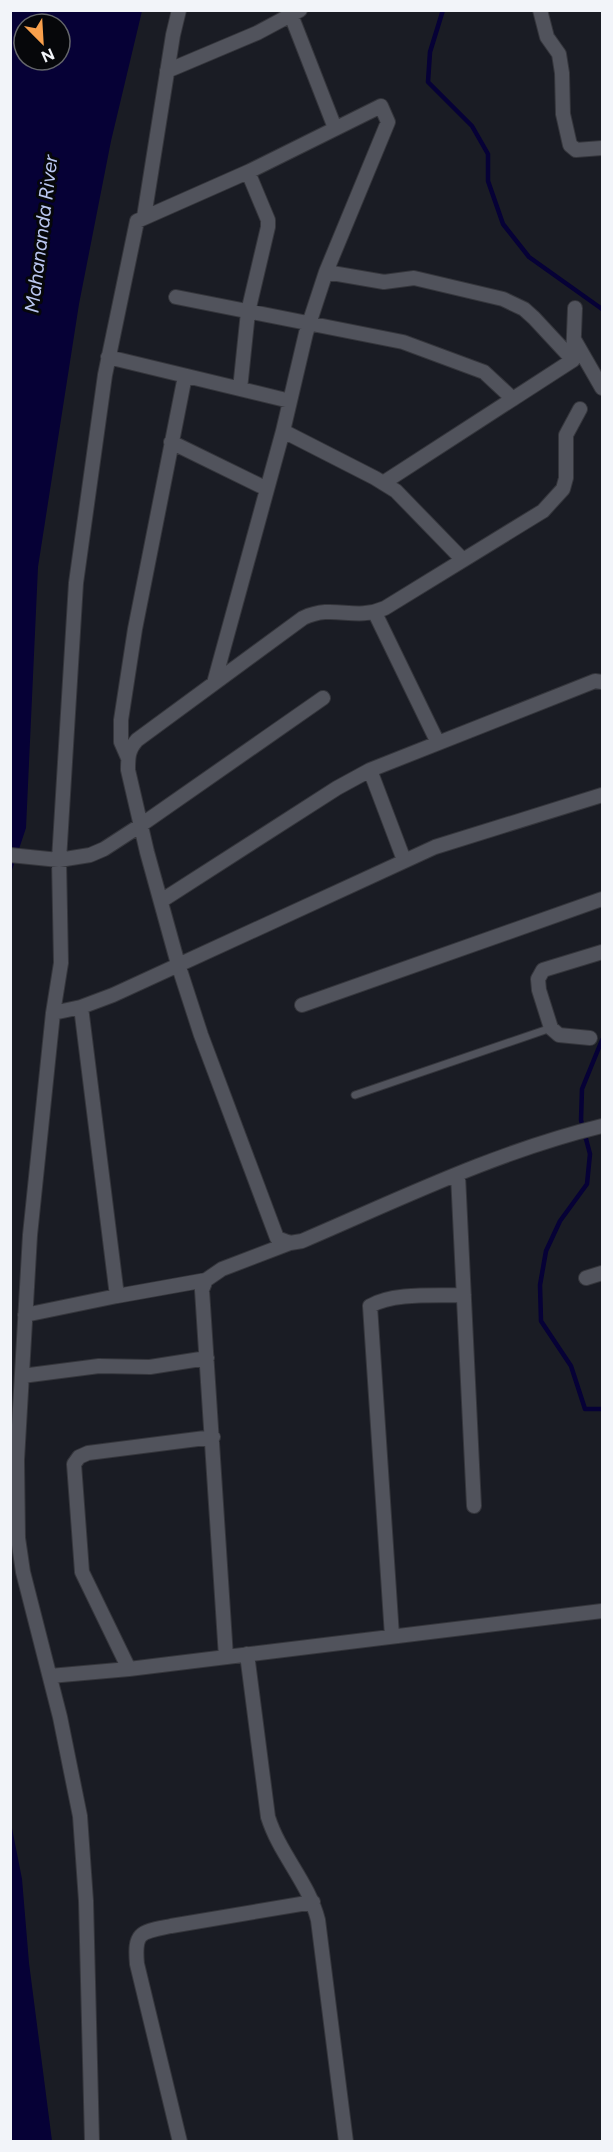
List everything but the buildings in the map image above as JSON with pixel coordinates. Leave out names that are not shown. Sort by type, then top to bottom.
[{"type":"street","points":[[144,217],[179,10]]},
{"type":"street","points":[[540,10],[548,37],[558,54],[562,74],[563,111],[570,146],[576,150],[603,148]]},
{"type":"street","points":[[167,71],[257,33],[296,13],[335,128]]},
{"type":"street","points":[[92,2142],[84,1849],[75,1787],[31,1605],[18,1538],[17,1460],[30,1235],[53,1013],[61,963],[59,860],[76,583],[108,357],[136,223],[144,217],[248,171],[379,106],[388,120],[326,272],[214,683]]},
{"type":"street","points":[[240,389],[248,312],[268,227],[268,220],[248,171]]},
{"type":"street","points":[[326,272],[384,282],[414,278],[503,299],[529,314],[573,360]]},
{"type":"street","points":[[176,297],[403,342],[484,372],[513,399]]},
{"type":"street","points":[[573,360],[575,308]]},
{"type":"street","points":[[574,339],[603,388]]},
{"type":"street","points":[[108,357],[290,401]]},
{"type":"street","points":[[383,483],[573,360]]},
{"type":"street","points":[[128,758],[121,742],[120,720],[135,629],[185,376]]},
{"type":"street","points":[[290,1243],[278,1238],[271,1224],[201,1035],[178,964],[128,770],[130,748],[137,740],[303,618],[316,612],[330,611],[360,615],[375,613],[543,511],[563,489],[566,478],[566,435],[580,409]]},
{"type":"street","points":[[283,431],[396,491],[463,560]]},
{"type":"street","points":[[171,442],[267,489]]},
{"type":"street","points":[[375,613],[438,743]]},
{"type":"street","points":[[162,901],[338,788],[370,770],[595,681],[603,682]]},
{"type":"street","points":[[10,855],[59,860],[90,855],[119,840],[323,698]]},
{"type":"street","points":[[370,770],[404,860]]},
{"type":"street","points":[[53,1013],[81,1007],[112,995],[404,860],[475,833],[603,795]]},
{"type":"street","points":[[302,1005],[603,899]]},
{"type":"street","points":[[590,1038],[559,1035],[551,1028],[539,990],[538,979],[543,970],[603,952]]},
{"type":"street","points":[[81,1007],[117,1296]]},
{"type":"street","points":[[25,1315],[206,1280],[222,1269],[290,1243],[302,1241],[499,1157],[603,1126]]},
{"type":"street","points":[[458,1175],[474,1506]]},
{"type":"street","points":[[586,1278],[603,1274]]},
{"type":"street","points":[[206,1280],[202,1290],[202,1303],[213,1437],[226,1657]]},
{"type":"street","points":[[392,1636],[370,1306],[391,1299],[464,1295]]},
{"type":"street","points":[[22,1376],[99,1366],[150,1367],[207,1358]]},
{"type":"street","points":[[129,1669],[82,1572],[74,1464],[88,1453],[213,1437]]},
{"type":"street","points":[[50,1676],[129,1669],[603,1611]]},
{"type":"street","points":[[247,1654],[268,1817],[274,1836],[305,1884],[313,1902],[322,1947],[346,2142]]},
{"type":"street","points":[[180,2142],[137,1964],[135,1945],[140,1935],[162,1928],[313,1902]]},
{"type":"lane","points":[[355,1095],[551,1028]]},
{"type":"water","name":"Mahananda River","points":[[11,11],[142,11],[111,141],[79,304],[38,567],[26,828],[11,873]]},
{"type":"water","points":[[10,1818],[22,1879],[29,1963],[52,2141],[11,2141]]},
{"type":"waterway","points":[[443,10],[430,52],[428,82],[472,126],[488,154],[488,181],[503,224],[529,257],[602,309]]},
{"type":"waterway","points":[[602,1040],[582,1089],[581,1120],[590,1154],[587,1184],[560,1221],[546,1251],[540,1285],[541,1321],[571,1366],[585,1409],[602,1409]]}]
